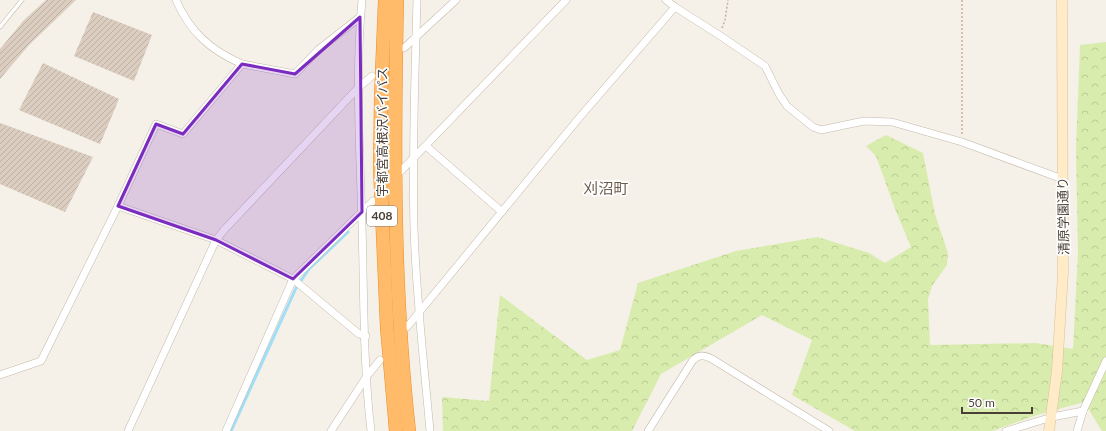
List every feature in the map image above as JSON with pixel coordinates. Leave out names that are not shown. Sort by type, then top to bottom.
[{"type":"highway","name":"宇都宮高根沢バイパス","points":[[385,0],[380,168],[387,328],[396,431]]},
{"type":"highway","name":"宇都宮高根沢バイパス","points":[[396,0],[394,124],[397,253],[403,356],[410,431]]},
{"type":"street","points":[[176,0],[193,29],[209,45],[242,64],[295,74],[318,50],[360,17]]},
{"type":"street","points":[[362,0],[360,17],[359,87],[367,376],[371,431]]},
{"type":"street","points":[[417,0],[414,229],[419,312],[430,431]]},
{"type":"street","points":[[404,48],[456,0]]},
{"type":"street","points":[[401,171],[566,0]]},
{"type":"street","points":[[666,0],[765,66],[779,94],[787,106],[813,127],[821,130],[864,121],[882,121],[906,125],[962,142],[1062,177]]},
{"type":"street","name":"清原学園通り","points":[[1049,431],[1057,371],[1063,288],[1062,0]]},
{"type":"street","points":[[407,327],[579,118],[675,7]]},
{"type":"street","points":[[0,375],[41,361],[118,206],[156,124],[183,134],[242,64]]},
{"type":"street","points":[[128,431],[216,240],[359,87],[372,76]]},
{"type":"street","points":[[426,146],[502,212]]},
{"type":"street","points":[[226,431],[293,279],[373,201]]},
{"type":"street","points":[[118,206],[216,240],[293,279],[359,334],[366,336]]},
{"type":"street","points":[[648,431],[693,360],[697,356],[703,356],[712,359],[829,431]]},
{"type":"street","points":[[331,431],[367,376],[380,360]]},
{"type":"street","points":[[1077,431],[1082,411],[1106,361]]},
{"type":"street","points":[[1006,431],[1052,417],[1082,411]]},
{"type":"lane","points":[[0,27],[22,0]]},
{"type":"path","points":[[719,35],[726,20],[728,0]]},
{"type":"path","points":[[962,0],[962,142]]},
{"type":"highlighted area","points":[[360,17],[362,212],[293,279],[216,240],[118,206],[156,124],[183,134],[242,64],[295,74]]},
{"type":"green space","points":[[1106,42],[1106,431],[1102,431],[1084,402],[1037,415],[992,431],[855,431],[792,395],[812,340],[762,315],[661,374],[632,431],[443,431],[442,397],[489,401],[500,295],[587,360],[620,350],[638,283],[736,251],[818,237],[869,253],[885,263],[911,247],[895,209],[876,156],[866,146],[886,135],[923,153],[935,214],[948,253],[947,265],[932,286],[928,299],[930,345],[1036,343],[1073,349],[1078,253],[1076,149],[1080,45]]},
{"type":"building","points":[[46,0],[76,0],[29,45],[0,79],[0,49],[24,20]]},
{"type":"building","points":[[93,12],[152,35],[134,81],[74,56]]},
{"type":"building","points":[[43,63],[119,99],[100,144],[19,110]]},
{"type":"building","points":[[0,123],[93,157],[65,212],[0,184]]},
{"type":"waterway","points":[[231,431],[296,288],[309,269],[348,232]]},
{"type":"district","name":"刈沼町","points":[[606,189]]}]
